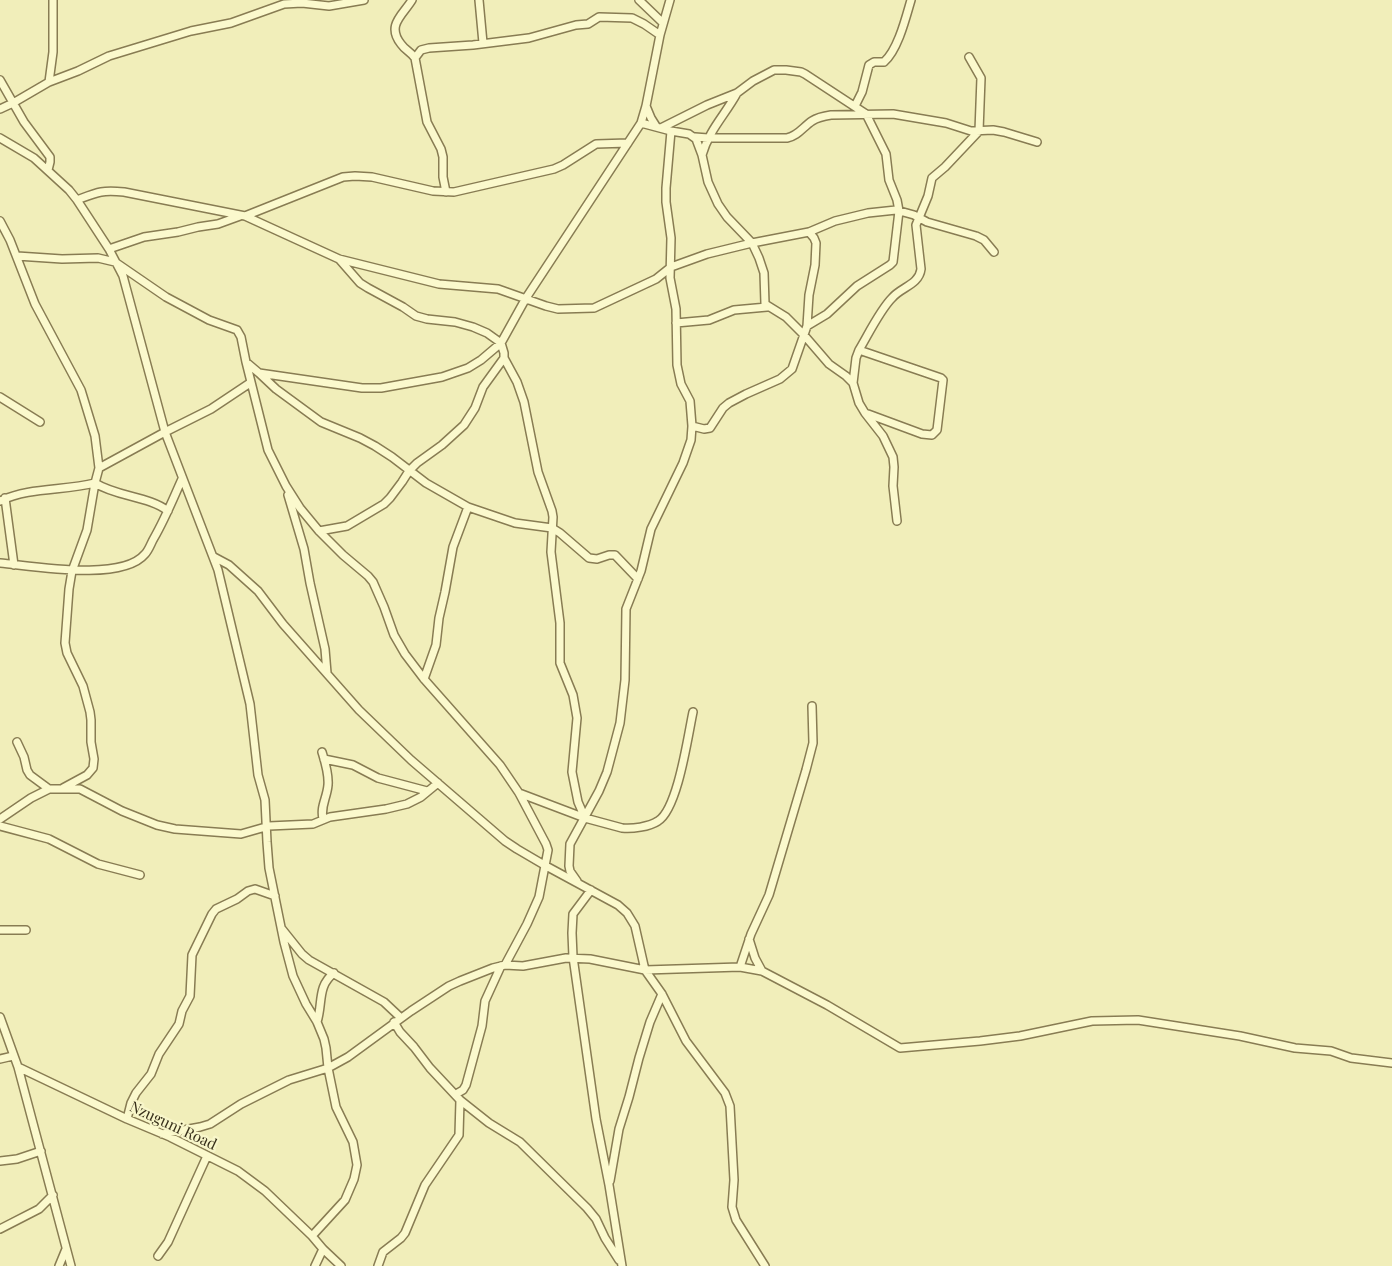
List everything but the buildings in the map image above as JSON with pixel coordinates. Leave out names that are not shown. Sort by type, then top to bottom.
[{"type":"street","points":[[49,81],[53,52],[53,0]]},
{"type":"street","points":[[0,109],[49,81],[78,71],[109,56],[191,31],[231,23],[292,2],[329,6],[364,0]]},
{"type":"street","points":[[412,0],[398,19],[395,29],[402,47],[415,58],[427,122],[443,157],[446,192]]},
{"type":"street","points":[[478,0],[483,43]]},
{"type":"street","points":[[639,0],[663,22]]},
{"type":"street","points":[[259,374],[362,388],[398,386],[442,377],[468,368],[501,343],[526,298],[641,123],[670,0]]},
{"type":"street","points":[[855,106],[862,92],[869,65],[873,62],[884,62],[889,57],[903,29],[911,0]]},
{"type":"street","points":[[415,58],[422,50],[429,48],[541,36],[576,25],[588,24],[599,17],[632,18],[660,35]]},
{"type":"street","points":[[853,383],[859,350],[890,300],[899,291],[916,281],[920,275],[919,242],[916,230],[918,217],[928,196],[933,176],[945,167],[979,131],[981,78],[969,57]]},
{"type":"street","points":[[659,127],[737,93],[753,81],[777,70],[805,74],[866,114],[886,154],[889,180],[899,211],[894,257],[890,265],[857,286],[827,314],[807,326]]},
{"type":"street","points":[[0,80],[24,122],[50,157],[48,170]]},
{"type":"street","points":[[702,155],[708,138],[737,93]]},
{"type":"street","points":[[646,106],[659,127]]},
{"type":"street","points":[[641,123],[695,137],[787,138],[796,135],[813,120],[821,117],[893,114],[946,123],[971,131],[1004,132],[1037,142]]},
{"type":"street","points":[[579,883],[570,871],[569,849],[607,772],[620,723],[625,680],[626,609],[638,579],[651,529],[690,445],[692,426],[689,397],[681,384],[678,373],[676,309],[670,278],[670,227],[666,188],[671,131]]},
{"type":"street","points":[[695,137],[708,182],[718,204],[752,243],[764,270],[764,301],[767,307]]},
{"type":"street","points":[[0,138],[34,158],[65,186],[77,200],[109,249],[124,281],[165,432],[214,557],[250,704],[258,775],[264,793],[269,868],[284,942],[292,976],[317,1022],[326,1048],[336,1107],[353,1142],[357,1165],[345,1200],[312,1236]]},
{"type":"street","points":[[109,249],[144,237],[218,224],[333,180],[355,176],[383,178],[423,189],[454,192],[554,169],[596,144],[628,143]]},
{"type":"street","points":[[77,200],[92,193],[124,192],[243,216],[339,259],[439,284],[491,288],[558,309],[594,308],[656,279],[671,267],[707,254],[809,232],[835,221],[890,210],[910,213],[927,222],[980,237],[994,252]]},
{"type":"street","points":[[0,221],[35,303],[81,390],[94,436],[99,468],[94,483],[87,530],[72,571],[67,608],[66,649],[90,712],[93,768],[87,775],[62,789]]},
{"type":"street","points":[[692,426],[710,428],[729,403],[746,393],[777,381],[790,372],[807,326],[809,295],[816,253],[814,238],[809,232]]},
{"type":"street","points":[[16,256],[62,259],[98,258],[115,262],[172,300],[209,320],[237,330],[241,337],[250,384],[268,450],[286,486],[319,531],[373,582],[394,635],[405,654],[424,679],[494,756],[519,793],[546,844],[548,850],[546,866],[539,897],[485,1001],[483,1026],[466,1084],[458,1097],[459,1135],[425,1185],[405,1233],[383,1252],[378,1266]]},
{"type":"street","points":[[339,259],[360,283],[416,316],[473,327],[501,343],[504,358],[517,382],[524,402],[538,472],[552,511],[551,552],[560,623],[560,663],[573,695],[577,718],[572,772],[578,802],[585,818]]},
{"type":"street","points":[[676,323],[709,320],[734,310],[767,307],[786,317],[829,364],[853,383],[860,403],[884,436],[893,457],[893,486],[897,521]]},
{"type":"street","points":[[859,350],[941,378],[943,384],[937,430],[932,435],[922,434],[866,413]]},
{"type":"street","points":[[319,531],[346,526],[384,504],[409,471],[423,457],[437,449],[464,424],[475,408],[483,387],[504,358]]},
{"type":"street","points":[[246,362],[276,389],[321,422],[360,438],[468,507],[515,523],[552,528],[589,558],[597,559],[615,555],[638,579]]},
{"type":"street","points":[[99,468],[211,409],[250,384]]},
{"type":"street","points":[[0,397],[40,422]]},
{"type":"street","points":[[0,564],[72,571],[122,567],[139,560],[145,554],[168,511],[182,479]]},
{"type":"street","points":[[14,565],[3,500],[20,493],[72,488],[94,483],[156,503],[168,511]]},
{"type":"street","points":[[286,486],[304,549],[325,649],[327,673]]},
{"type":"street","points":[[424,679],[436,645],[453,547],[468,507]]},
{"type":"street","points":[[214,557],[229,565],[258,591],[283,624],[359,710],[411,760],[505,841],[618,905],[627,913],[638,934],[645,970],[662,994],[686,1041],[728,1099],[734,1180],[732,1207],[736,1220],[765,1266]]},
{"type":"street","points":[[740,967],[749,939],[769,895],[806,770],[813,743],[812,706]]},
{"type":"street","points":[[519,793],[585,818],[628,828],[649,825],[664,815],[678,785],[693,712]]},
{"type":"street","points":[[16,742],[30,775],[49,789]]},
{"type":"street","points":[[323,819],[322,805],[328,786],[323,755],[353,765],[378,778],[428,791]]},
{"type":"street","points":[[0,819],[49,789],[62,789],[85,791],[122,811],[157,825],[175,829],[241,834],[274,826],[314,824],[323,819],[407,804],[438,783]]},
{"type":"street","points":[[0,826],[50,839],[98,864],[140,875]]},
{"type":"street","points":[[127,1119],[136,1093],[151,1074],[159,1054],[179,1024],[182,1011],[190,996],[192,955],[214,911],[252,889],[275,896]]},
{"type":"street","points":[[591,890],[573,914],[573,957],[596,1119],[621,1265]]},
{"type":"street","points":[[282,928],[309,960],[384,1002],[398,1020],[400,1032],[458,1097],[489,1123],[520,1142],[587,1208],[596,1219],[621,1265]]},
{"type":"street","points":[[0,930],[26,930]]},
{"type":"street","points":[[749,939],[754,958],[762,971]]},
{"type":"street","points":[[162,1134],[210,1124],[241,1104],[289,1080],[328,1068],[348,1057],[449,986],[503,965],[523,966],[573,957],[645,970],[740,967],[762,971],[827,1005],[900,1048],[980,1041],[1082,1023],[1138,1020],[1295,1048],[1331,1051],[1351,1058],[1392,1063]]},
{"type":"street","points":[[317,1022],[323,985],[334,973]]},
{"type":"street","points":[[609,1185],[619,1129],[651,1017],[662,994]]},
{"type":"street","points":[[0,1018],[18,1067],[71,1266]]},
{"type":"street","points":[[0,1059],[13,1056]]},
{"type":"street","name":"Nzuguni Road","points":[[18,1067],[238,1171],[265,1191],[342,1266]]},
{"type":"street","points":[[0,1161],[17,1159],[40,1151]]},
{"type":"street","points":[[158,1256],[168,1242],[207,1156]]},
{"type":"street","points":[[0,1229],[39,1209],[53,1195]]},
{"type":"street","points":[[59,1266],[66,1249]]},
{"type":"street","points":[[315,1266],[323,1249]]}]
